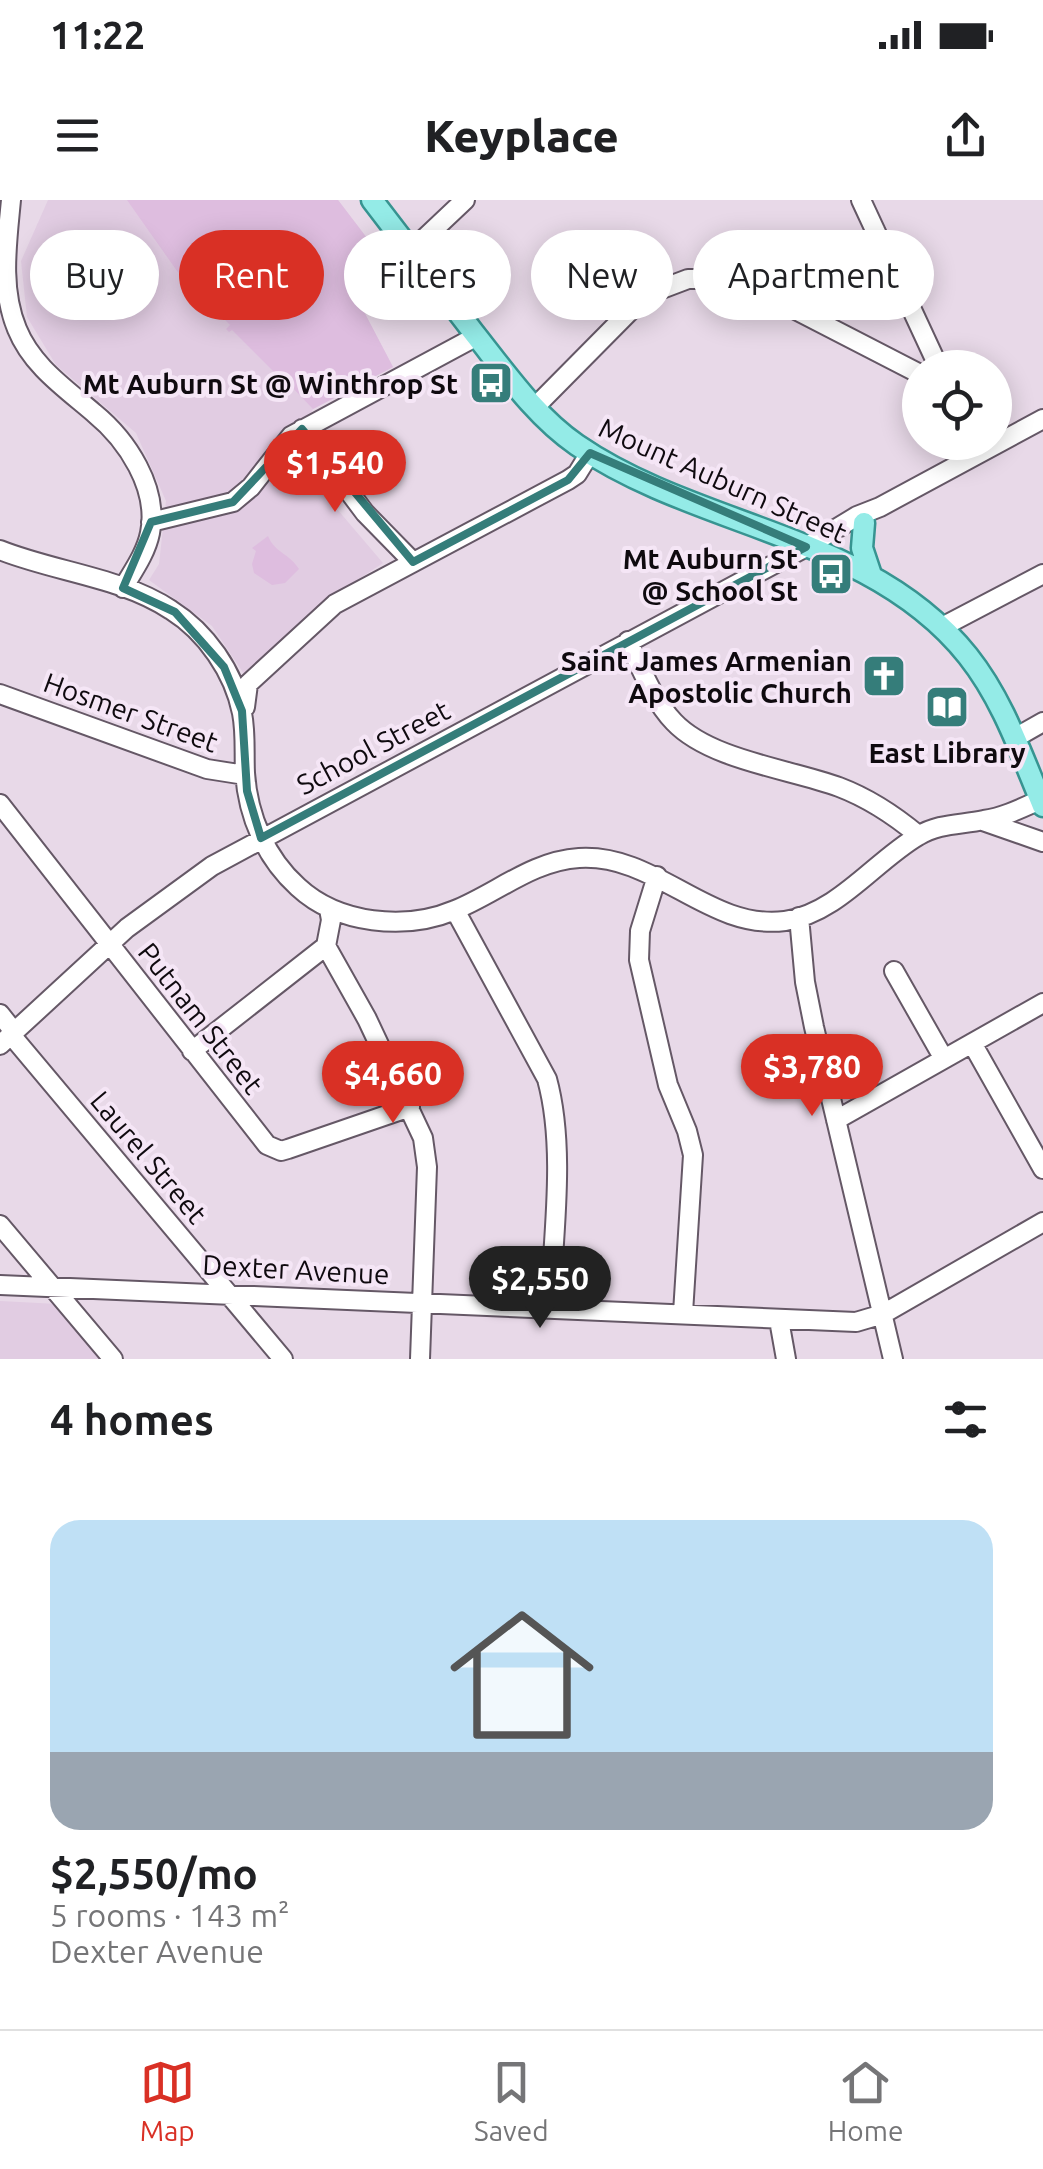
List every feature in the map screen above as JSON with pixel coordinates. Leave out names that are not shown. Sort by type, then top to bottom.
[{"type":"main road","name":"Mount Auburn Street","points":[[372,200],[395,230]]},
{"type":"main road","name":"Mount Auburn Street","points":[[465,320],[535,408],[590,454],[642,480],[871,575],[942,627],[982,676],[1015,738],[1042,803]]},
{"type":"main road","points":[[864,523],[862,548],[871,575]]},
{"type":"street","points":[[0,206],[10,200]]},
{"type":"street","points":[[10,200],[6,278],[17,331],[48,374],[120,438],[138,468],[149,502],[151,522],[144,551],[123,588]]},
{"type":"street","points":[[433,230],[464,200]]},
{"type":"street","points":[[861,200],[875,230]]},
{"type":"street","points":[[535,408],[633,308],[673,284],[693,280]]},
{"type":"street","points":[[817,320],[902,365]]},
{"type":"street","points":[[917,320],[931,350]]},
{"type":"street","points":[[151,522],[237,500],[252,487],[286,440],[477,336]]},
{"type":"street","name":"School Street","points":[[1012,432],[1043,419]]},
{"type":"street","points":[[302,430],[364,513],[413,562]]},
{"type":"street","points":[[590,454],[568,480],[335,604],[248,684],[244,723],[250,808],[261,838],[288,876],[328,909],[364,918],[402,920],[454,910],[526,872],[561,861],[598,859],[656,876],[737,917],[768,921],[799,917],[838,897],[918,836],[946,825],[982,821],[1042,803]]},
{"type":"street","name":"School Street","points":[[9,1038],[108,944],[189,881],[261,838],[806,547],[845,522],[880,508],[956,460]]},
{"type":"street","name":"School Street","points":[[806,547],[834,540],[864,523],[880,508]]},
{"type":"street","points":[[0,550],[160,603],[203,637],[232,682],[244,723]]},
{"type":"street","points":[[942,627],[1043,574]]},
{"type":"street","points":[[628,641],[656,698],[686,733],[715,748],[857,795],[891,814],[918,836]]},
{"type":"street","name":"Hosmer Street","points":[[0,694],[208,770],[245,776]]},
{"type":"street","points":[[1015,738],[1043,722]]},
{"type":"street","name":"Putnam Street","points":[[0,804],[260,1138],[273,1149],[288,1149],[410,1107]]},
{"type":"street","points":[[982,821],[1043,842]]},
{"type":"street","points":[[656,876],[640,931],[639,960],[668,1085],[693,1155],[683,1313]]},
{"type":"street","points":[[328,909],[331,920],[326,946],[423,1138],[427,1167],[420,1359]]},
{"type":"street","points":[[454,910],[547,1078],[552,1095],[555,1185],[550,1307]]},
{"type":"street","points":[[799,917],[807,992],[894,1359]]},
{"type":"street","points":[[192,1051],[326,946]]},
{"type":"street","points":[[894,971],[944,1059]]},
{"type":"street","points":[[836,1120],[1043,1003]]},
{"type":"street","name":"Laurel Street","points":[[0,1014],[9,1038],[284,1359]]},
{"type":"street","points":[[972,1043],[1043,1169]]},
{"type":"street","name":"Dexter Avenue","points":[[0,1285],[856,1322],[882,1314],[1043,1222]]},
{"type":"street","points":[[0,1225],[113,1359]]},
{"type":"street","points":[[779,1320],[786,1359]]},
{"type":"highlighted area","points":[[302,429],[413,562],[568,480],[590,453],[806,547],[261,838],[247,791],[242,711],[224,667],[175,612],[123,588],[151,522],[233,502]]},
{"type":"shaded area","points":[[48,200],[338,200],[361,230],[344,230],[344,320],[368,320],[393,367],[313,409],[297,442],[314,482],[383,563],[312,610],[257,668],[244,674],[212,626],[149,580],[159,564],[166,501],[136,433],[56,365],[27,317],[21,261],[30,241],[30,320],[159,320],[159,230],[35,230]]},
{"type":"shaded area","points":[[127,200],[338,200],[361,230],[344,230],[344,320],[368,320],[393,367],[313,409],[285,380],[279,385],[279,377],[232,330],[226,329],[230,325],[225,320],[324,320],[324,230],[179,230],[179,273],[159,245],[159,230],[148,230]]},
{"type":"shaded area","points":[[268,536],[299,569],[285,583],[272,585],[254,573],[256,551],[252,548]]},
{"type":"shaded area","points":[[0,1301],[58,1304],[103,1359],[0,1359]]},
{"type":"place","name":"Mt Auburn St @ Winthrop St","points":[[491,383]]},
{"type":"place","name":"Mt Auburn St @ School St","points":[[831,574]]},
{"type":"place","name":"Saint James Armenian Apostolic Church","points":[[884,676]]},
{"type":"place","name":"East Library","points":[[947,707]]}]
